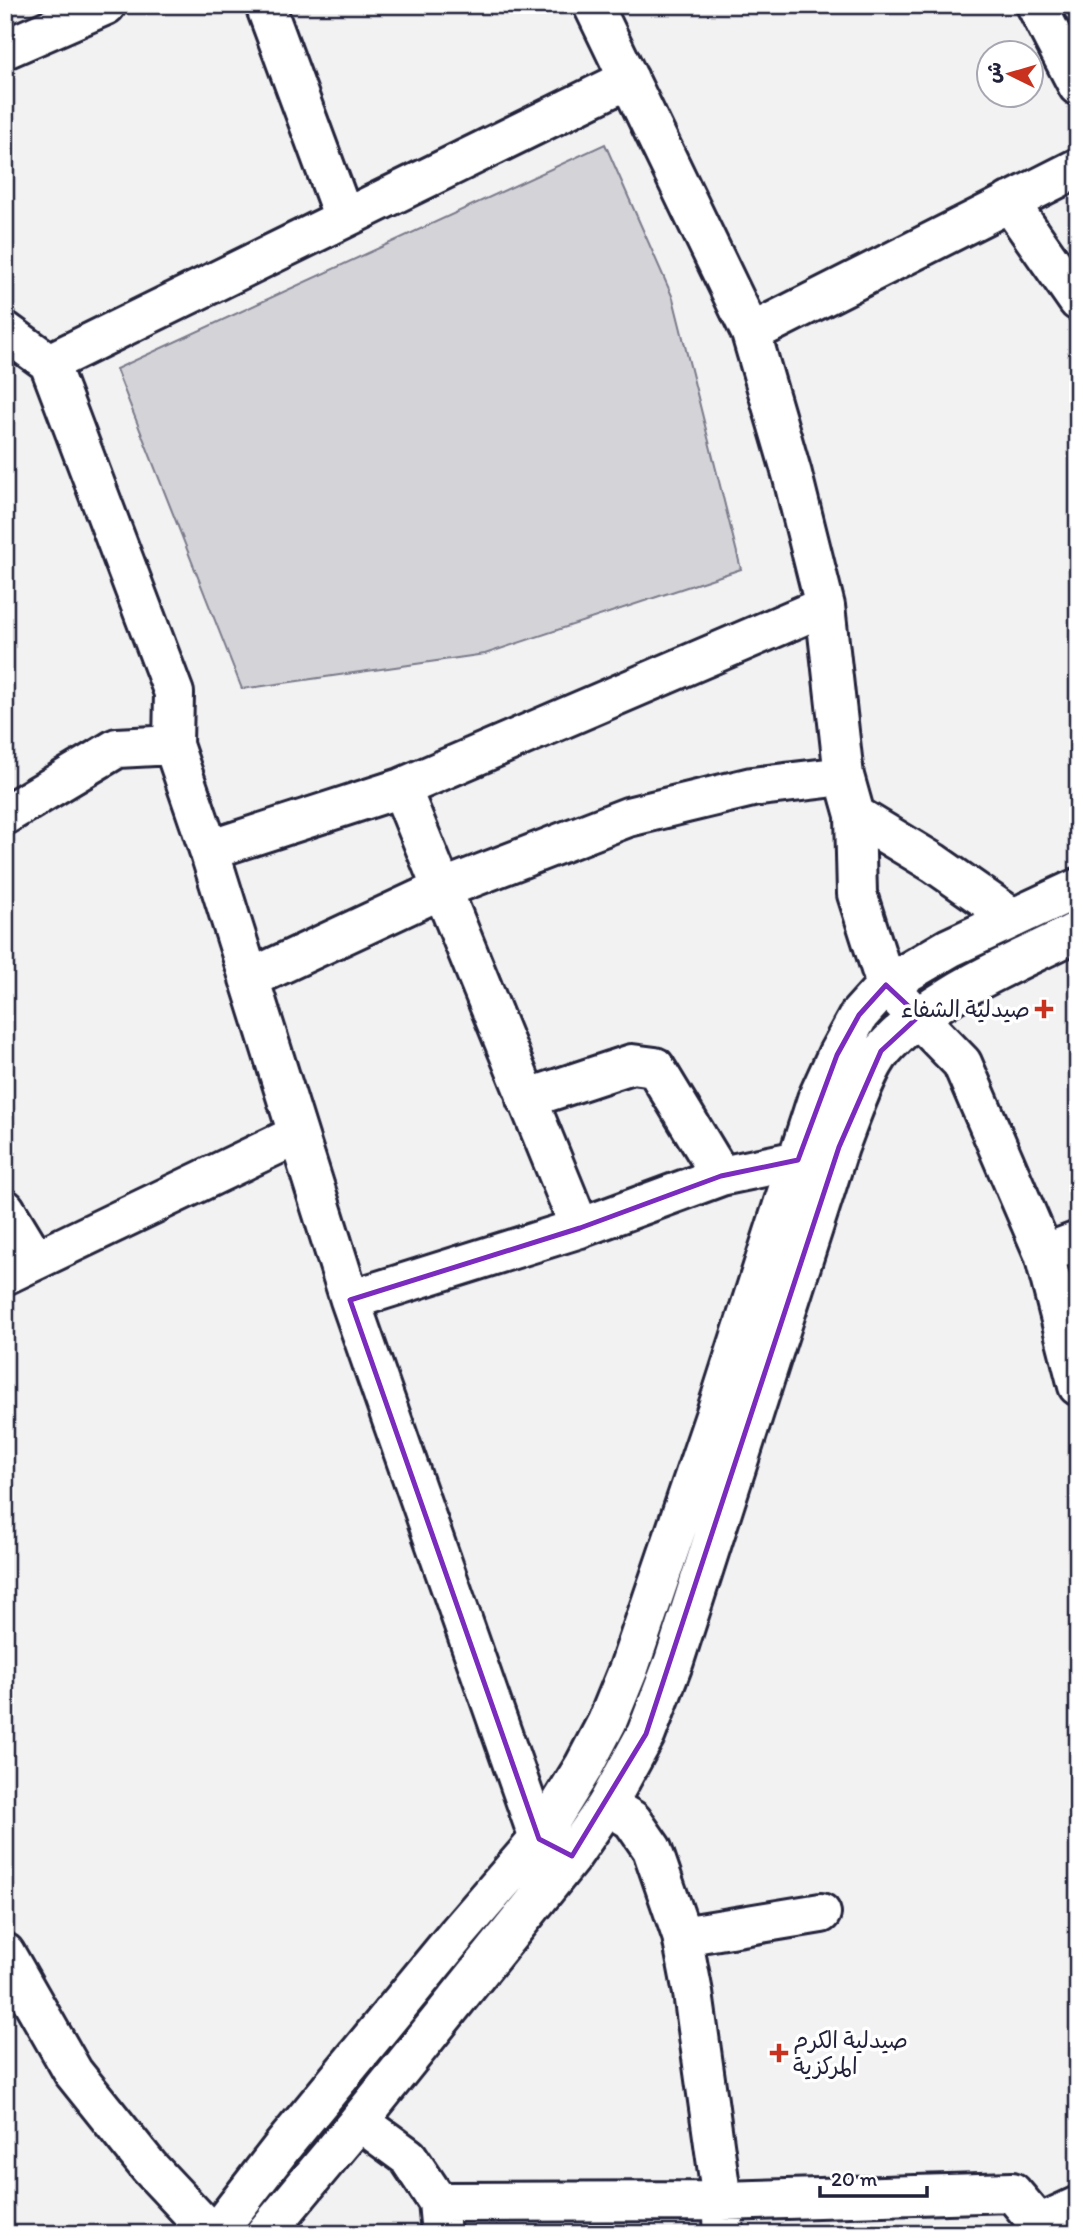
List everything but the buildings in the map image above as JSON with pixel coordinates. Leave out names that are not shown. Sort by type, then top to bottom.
[{"type":"street","points":[[5,49],[106,5]]},
{"type":"street","points":[[265,5],[344,219]]},
{"type":"street","points":[[593,5],[751,333],[792,474],[825,606],[844,776],[855,815],[857,894],[886,985],[962,1063],[1061,1248],[1078,1386]]},
{"type":"street","points":[[1036,5],[1078,86]]},
{"type":"street","points":[[49,363],[629,79]]},
{"type":"street","points":[[751,333],[1078,168]]},
{"type":"street","points":[[1009,202],[1078,301]]},
{"type":"street","points":[[5,331],[49,363],[174,693],[173,746],[209,850],[350,1300],[556,1848]]},
{"type":"street","points":[[209,850],[401,788],[825,606]]},
{"type":"street","points":[[5,815],[117,748],[173,746]]},
{"type":"street","points":[[249,979],[442,889],[628,817],[752,787],[844,776]]},
{"type":"street","points":[[401,788],[580,1228]]},
{"type":"street","points":[[855,815],[934,863],[1013,918]]},
{"type":"street","points":[[265,2234],[359,2121],[556,1848],[584,1766],[607,1722],[629,1668],[715,1417],[817,1099],[859,1015],[886,985],[949,948],[1078,888]]},
{"type":"street","points":[[5,1953],[73,2072],[149,2167],[213,2234],[458,1933],[607,1805],[646,1734],[674,1661],[831,1172],[862,1090],[881,1051],[919,1016],[967,987],[1078,931]]},
{"type":"street","points":[[526,1099],[632,1064],[655,1067],[721,1176]]},
{"type":"street","points":[[5,1209],[21,1268],[297,1135]]},
{"type":"street","points":[[350,1300],[580,1228],[721,1176],[798,1160]]},
{"type":"street","points":[[607,1805],[632,1820],[652,1849],[682,1936],[693,1993],[723,2217]]},
{"type":"street","points":[[682,1936],[821,1913]]},
{"type":"street","points":[[359,2121],[408,2157],[439,2218],[723,2217],[1012,2192],[1039,2229],[1078,2206]]},
{"type":"highlighted area","points":[[886,985],[919,1016],[881,1051],[839,1147],[646,1734],[572,1856],[539,1839],[350,1300],[580,1228],[721,1176],[798,1160],[837,1055],[859,1015]]},
{"type":"shaded area","points":[[605,144],[673,298],[741,569],[485,654],[242,689],[116,369]]},
{"type":"place","name":"صيدلية الشفاء","points":[[1044,1009]]},
{"type":"place","name":"صيدلية الكرم المركزية","points":[[779,2053]]}]
